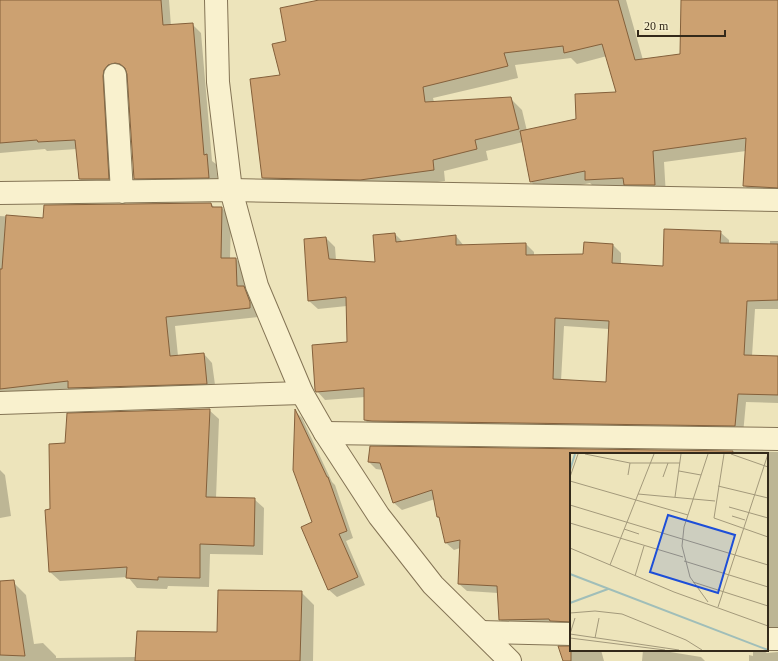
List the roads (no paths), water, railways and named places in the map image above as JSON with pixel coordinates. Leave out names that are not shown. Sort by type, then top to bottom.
[{"type":"street","points":[[216,0],[218,82],[231,190],[257,286],[302,393],[325,434],[378,516],[433,585],[510,661]]},
{"type":"street","points":[[115,75],[122,192]]},
{"type":"street","points":[[0,193],[231,190],[778,200]]},
{"type":"street","points":[[0,403],[302,393]]},
{"type":"street","points":[[325,434],[778,439]]},
{"type":"street","points":[[481,632],[570,634]]}]
